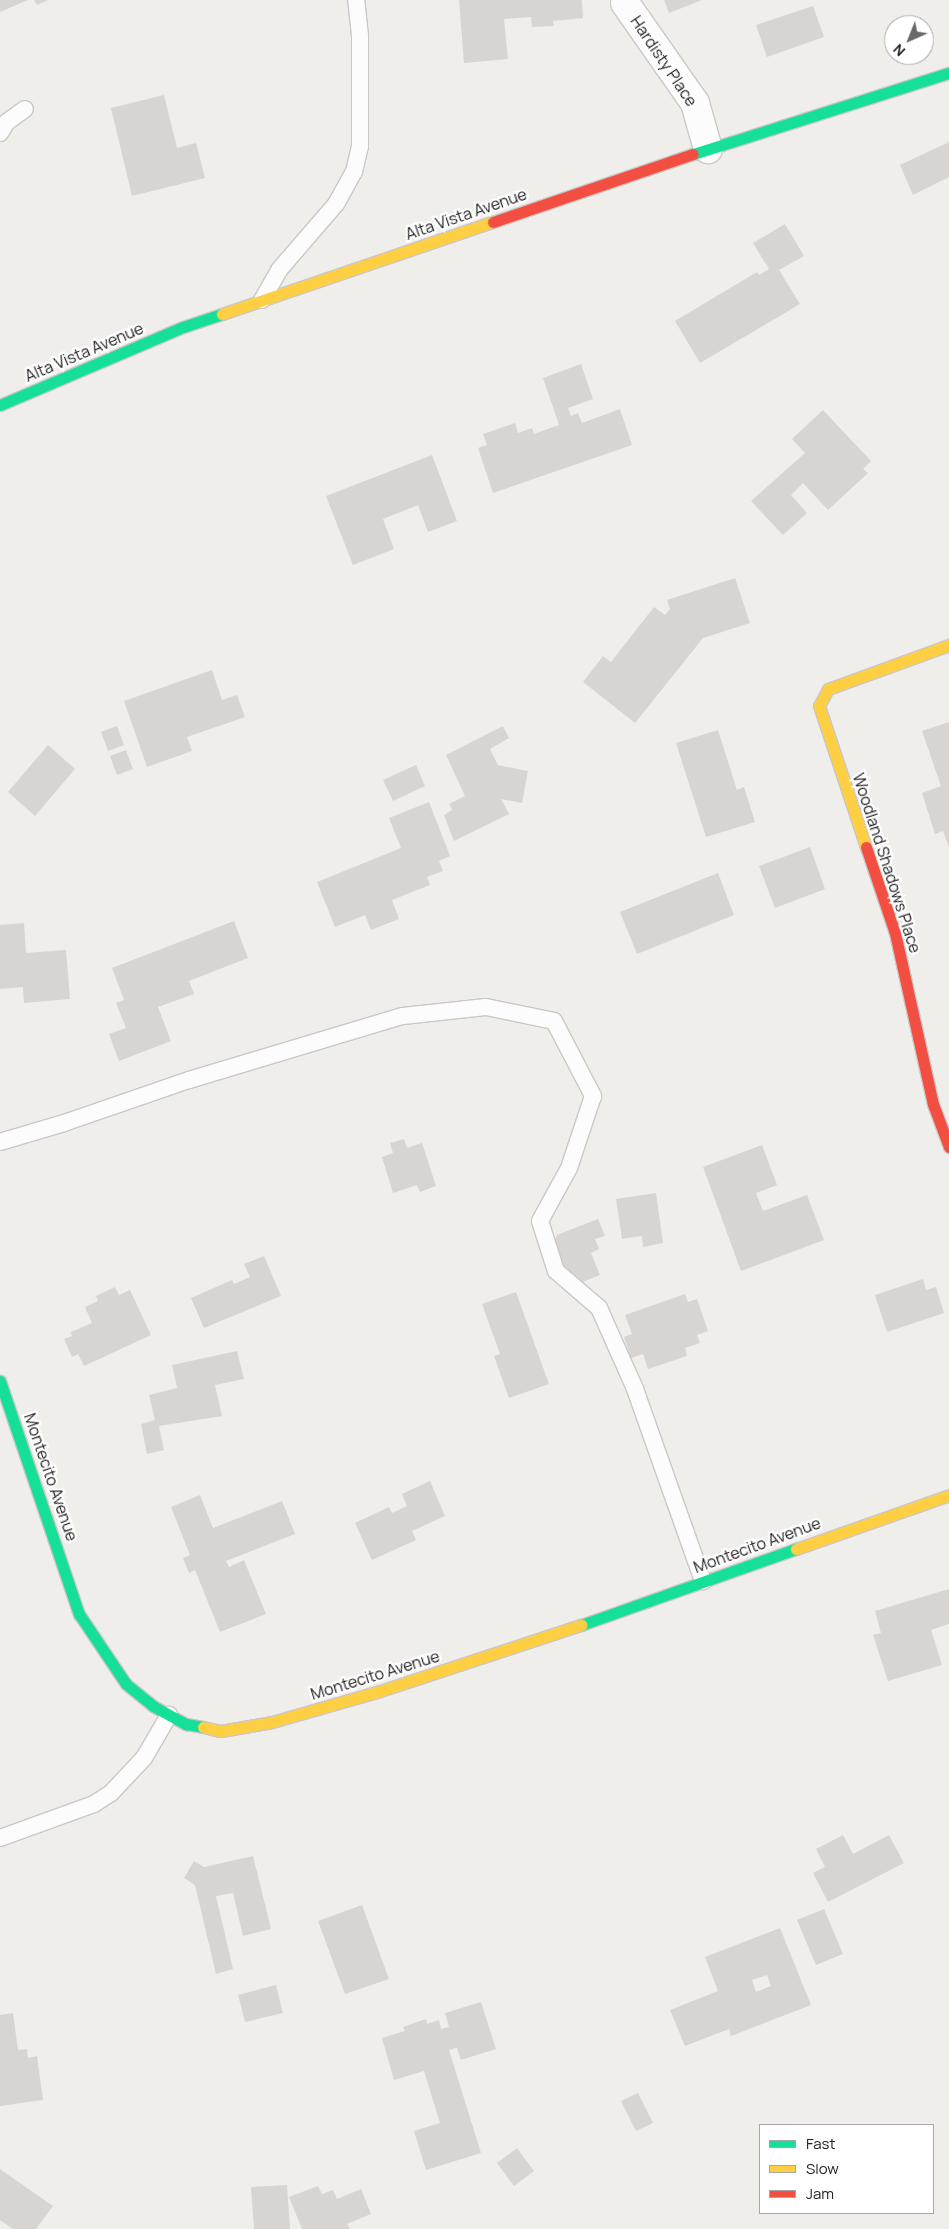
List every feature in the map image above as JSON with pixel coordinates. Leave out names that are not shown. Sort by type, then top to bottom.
[{"type":"street","name":"Hardisty Place","points":[[625,3],[695,103],[708,149]]},
{"type":"street","name":"Alta Vista Avenue","points":[[2,399],[184,327],[262,300],[708,149],[949,73]]},
{"type":"street","name":"Woodland Shadows Place","points":[[949,645],[828,689],[819,706],[895,933],[934,1104],[949,1147]]},
{"type":"street","name":"Montecito Avenue","points":[[0,1381],[79,1614],[126,1684],[169,1715],[186,1724],[221,1731],[272,1722],[380,1691],[667,1597],[703,1581],[949,1495]]},
{"type":"lane","points":[[262,300],[279,270],[336,204],[354,172],[360,146],[360,36],[356,0]]},
{"type":"lane","points":[[0,133],[7,122],[25,109]]},
{"type":"lane","points":[[0,1142],[64,1124],[189,1080],[403,1016],[486,1007],[554,1021],[593,1096],[569,1168],[540,1221],[556,1271],[599,1308],[635,1389],[703,1581]]},
{"type":"lane","points":[[0,1838],[94,1804],[111,1793],[144,1758],[169,1715]]},
{"type":"building","points":[[0,0],[28,0],[0,12]]},
{"type":"building","points":[[34,0],[48,0],[37,5]]},
{"type":"building","points":[[459,0],[582,0],[583,18],[553,21],[554,26],[532,27],[531,17],[504,19],[508,59],[464,63]]},
{"type":"building","points":[[664,0],[702,0],[669,13]]},
{"type":"building","points":[[813,6],[824,37],[767,57],[756,25]]},
{"type":"building","points":[[164,95],[177,148],[196,143],[205,178],[132,196],[111,108]]},
{"type":"building","points":[[949,142],[949,177],[913,195],[900,165]]},
{"type":"building","points":[[785,224],[804,256],[779,270],[800,304],[700,363],[675,321],[757,272],[759,275],[769,269],[753,243]]},
{"type":"building","points":[[581,364],[593,399],[568,408],[571,416],[578,413],[582,423],[620,409],[632,445],[493,493],[478,448],[487,445],[483,434],[515,423],[518,433],[532,428],[534,434],[559,425],[543,378]]},
{"type":"building","points":[[823,410],[871,461],[863,469],[868,473],[828,510],[803,483],[791,495],[807,513],[783,535],[751,501],[805,453],[792,439]]},
{"type":"building","points":[[432,455],[457,521],[428,532],[418,505],[383,519],[394,549],[353,565],[326,496]]},
{"type":"building","points":[[735,578],[750,623],[703,638],[635,723],[583,682],[603,656],[611,662],[654,607],[665,615],[670,609],[667,600]]},
{"type":"building","points":[[212,670],[222,700],[237,695],[245,717],[187,737],[192,751],[147,767],[124,701]]},
{"type":"building","points":[[949,722],[949,847],[943,831],[935,834],[922,793],[941,786],[922,731]]},
{"type":"building","points":[[117,726],[124,745],[108,751],[101,732]]},
{"type":"building","points":[[503,726],[509,738],[490,749],[498,765],[528,771],[522,803],[501,799],[509,814],[454,841],[444,815],[452,810],[449,804],[465,796],[446,755]]},
{"type":"building","points":[[718,730],[737,790],[744,787],[755,822],[706,837],[676,743]]},
{"type":"building","points":[[48,745],[75,769],[35,816],[8,792]]},
{"type":"building","points":[[126,750],[133,769],[117,775],[110,756]]},
{"type":"building","points":[[416,765],[425,786],[393,801],[383,780]]},
{"type":"building","points":[[429,802],[450,856],[439,861],[443,871],[427,877],[430,885],[392,900],[399,919],[371,930],[365,915],[335,927],[317,882],[401,848],[389,818]]},
{"type":"building","points":[[810,847],[825,889],[775,908],[759,866]]},
{"type":"building","points":[[718,873],[734,915],[637,954],[620,912]]},
{"type":"building","points":[[234,921],[248,958],[189,981],[194,994],[158,1007],[171,1041],[119,1061],[109,1034],[126,1028],[116,1003],[124,1000],[112,968]]},
{"type":"building","points":[[24,923],[26,953],[66,950],[70,999],[24,1003],[23,987],[0,989],[0,925]]},
{"type":"building","points":[[404,1139],[407,1148],[422,1143],[436,1186],[420,1192],[417,1185],[393,1193],[382,1157],[393,1153],[390,1143]]},
{"type":"building","points":[[762,1145],[777,1185],[756,1193],[763,1211],[807,1195],[824,1240],[741,1271],[703,1167]]},
{"type":"building","points":[[656,1193],[663,1243],[643,1247],[642,1236],[622,1239],[616,1199]]},
{"type":"building","points":[[598,1219],[605,1236],[595,1239],[599,1249],[591,1253],[600,1275],[580,1283],[578,1276],[573,1278],[570,1272],[565,1274],[555,1240],[557,1235]]},
{"type":"building","points":[[264,1256],[281,1296],[204,1328],[191,1298],[232,1280],[234,1284],[250,1277],[244,1264]]},
{"type":"building","points":[[923,1279],[926,1290],[936,1287],[944,1313],[887,1332],[875,1295]]},
{"type":"building","points":[[115,1287],[119,1295],[130,1290],[151,1335],[84,1366],[78,1354],[72,1357],[64,1339],[72,1336],[71,1332],[92,1323],[85,1307],[98,1301],[96,1296]]},
{"type":"building","points":[[516,1292],[549,1384],[509,1398],[494,1356],[500,1354],[482,1304]]},
{"type":"building","points":[[685,1294],[688,1302],[697,1299],[708,1331],[697,1335],[700,1343],[685,1348],[687,1356],[648,1369],[643,1354],[631,1358],[624,1337],[632,1334],[625,1315]]},
{"type":"building","points":[[237,1351],[244,1379],[215,1385],[222,1416],[159,1426],[164,1450],[147,1454],[141,1424],[155,1420],[149,1395],[177,1388],[172,1365]]},
{"type":"building","points":[[430,1481],[445,1516],[412,1531],[416,1540],[372,1560],[355,1523],[389,1507],[392,1513],[407,1506],[402,1494]]},
{"type":"building","points":[[200,1495],[213,1528],[282,1501],[295,1534],[226,1561],[229,1567],[244,1560],[266,1614],[220,1632],[195,1570],[189,1573],[183,1558],[190,1555],[171,1507]]},
{"type":"building","points":[[949,1589],[949,1624],[931,1630],[942,1665],[888,1681],[873,1635],[881,1633],[875,1611]]},
{"type":"building","points":[[843,1835],[853,1854],[889,1835],[904,1863],[828,1902],[813,1873],[825,1867],[816,1849]]},
{"type":"building","points":[[253,1856],[271,1929],[243,1936],[233,1893],[216,1896],[233,1969],[216,1974],[195,1885],[184,1878],[194,1861],[204,1867]]},
{"type":"building","points":[[362,1905],[389,1979],[345,1994],[318,1921]]},
{"type":"building","points":[[824,1909],[843,1954],[816,1965],[797,1920]]},
{"type":"building","points":[[780,1928],[811,2005],[731,2036],[729,2029],[685,2046],[670,2010],[718,1991],[705,1957]],"holes":[[[767,1975],[771,1986],[756,1992],[752,1980]]]},
{"type":"building","points":[[276,1985],[283,2013],[245,2022],[238,1995]]},
{"type":"building","points":[[481,2002],[496,2049],[461,2060],[457,2048],[449,2050],[481,2153],[426,2170],[414,2131],[440,2123],[424,2071],[394,2080],[382,2038],[405,2031],[403,2027],[426,2019],[427,2024],[439,2020],[441,2029],[449,2027],[445,2013]]},
{"type":"building","points":[[13,2013],[18,2050],[27,2049],[28,2058],[37,2056],[43,2100],[0,2106],[0,2015]]},
{"type":"building","points":[[638,2093],[653,2123],[636,2131],[621,2101]]},
{"type":"building","points":[[517,2148],[534,2171],[514,2186],[497,2163]]},
{"type":"building","points":[[0,2169],[53,2206],[36,2229],[13,2229],[0,2220]]},
{"type":"building","points":[[287,2185],[290,2229],[254,2229],[251,2187]]},
{"type":"building","points":[[318,2186],[322,2194],[333,2190],[337,2199],[361,2189],[371,2214],[347,2224],[350,2229],[302,2229],[289,2197]]},
{"type":"traffic: fast","points":[[693,154],[949,73]]},
{"type":"traffic: fast","points":[[0,405],[183,327],[222,314]]},
{"type":"traffic: fast","points":[[0,1381],[79,1614],[126,1684],[153,1706],[186,1724],[203,1727]]},
{"type":"traffic: fast","points":[[581,1625],[796,1549]]},
{"type":"traffic: slow","points":[[222,314],[493,222]]},
{"type":"traffic: slow","points":[[866,847],[819,706],[828,689],[949,645]]},
{"type":"traffic: slow","points":[[796,1549],[949,1495]]},
{"type":"traffic: slow","points":[[203,1727],[221,1731],[272,1722],[380,1691],[581,1625]]},
{"type":"traffic: jam","points":[[493,222],[693,154]]},
{"type":"traffic: jam","points":[[866,847],[895,933],[933,1104],[949,1147]]}]
